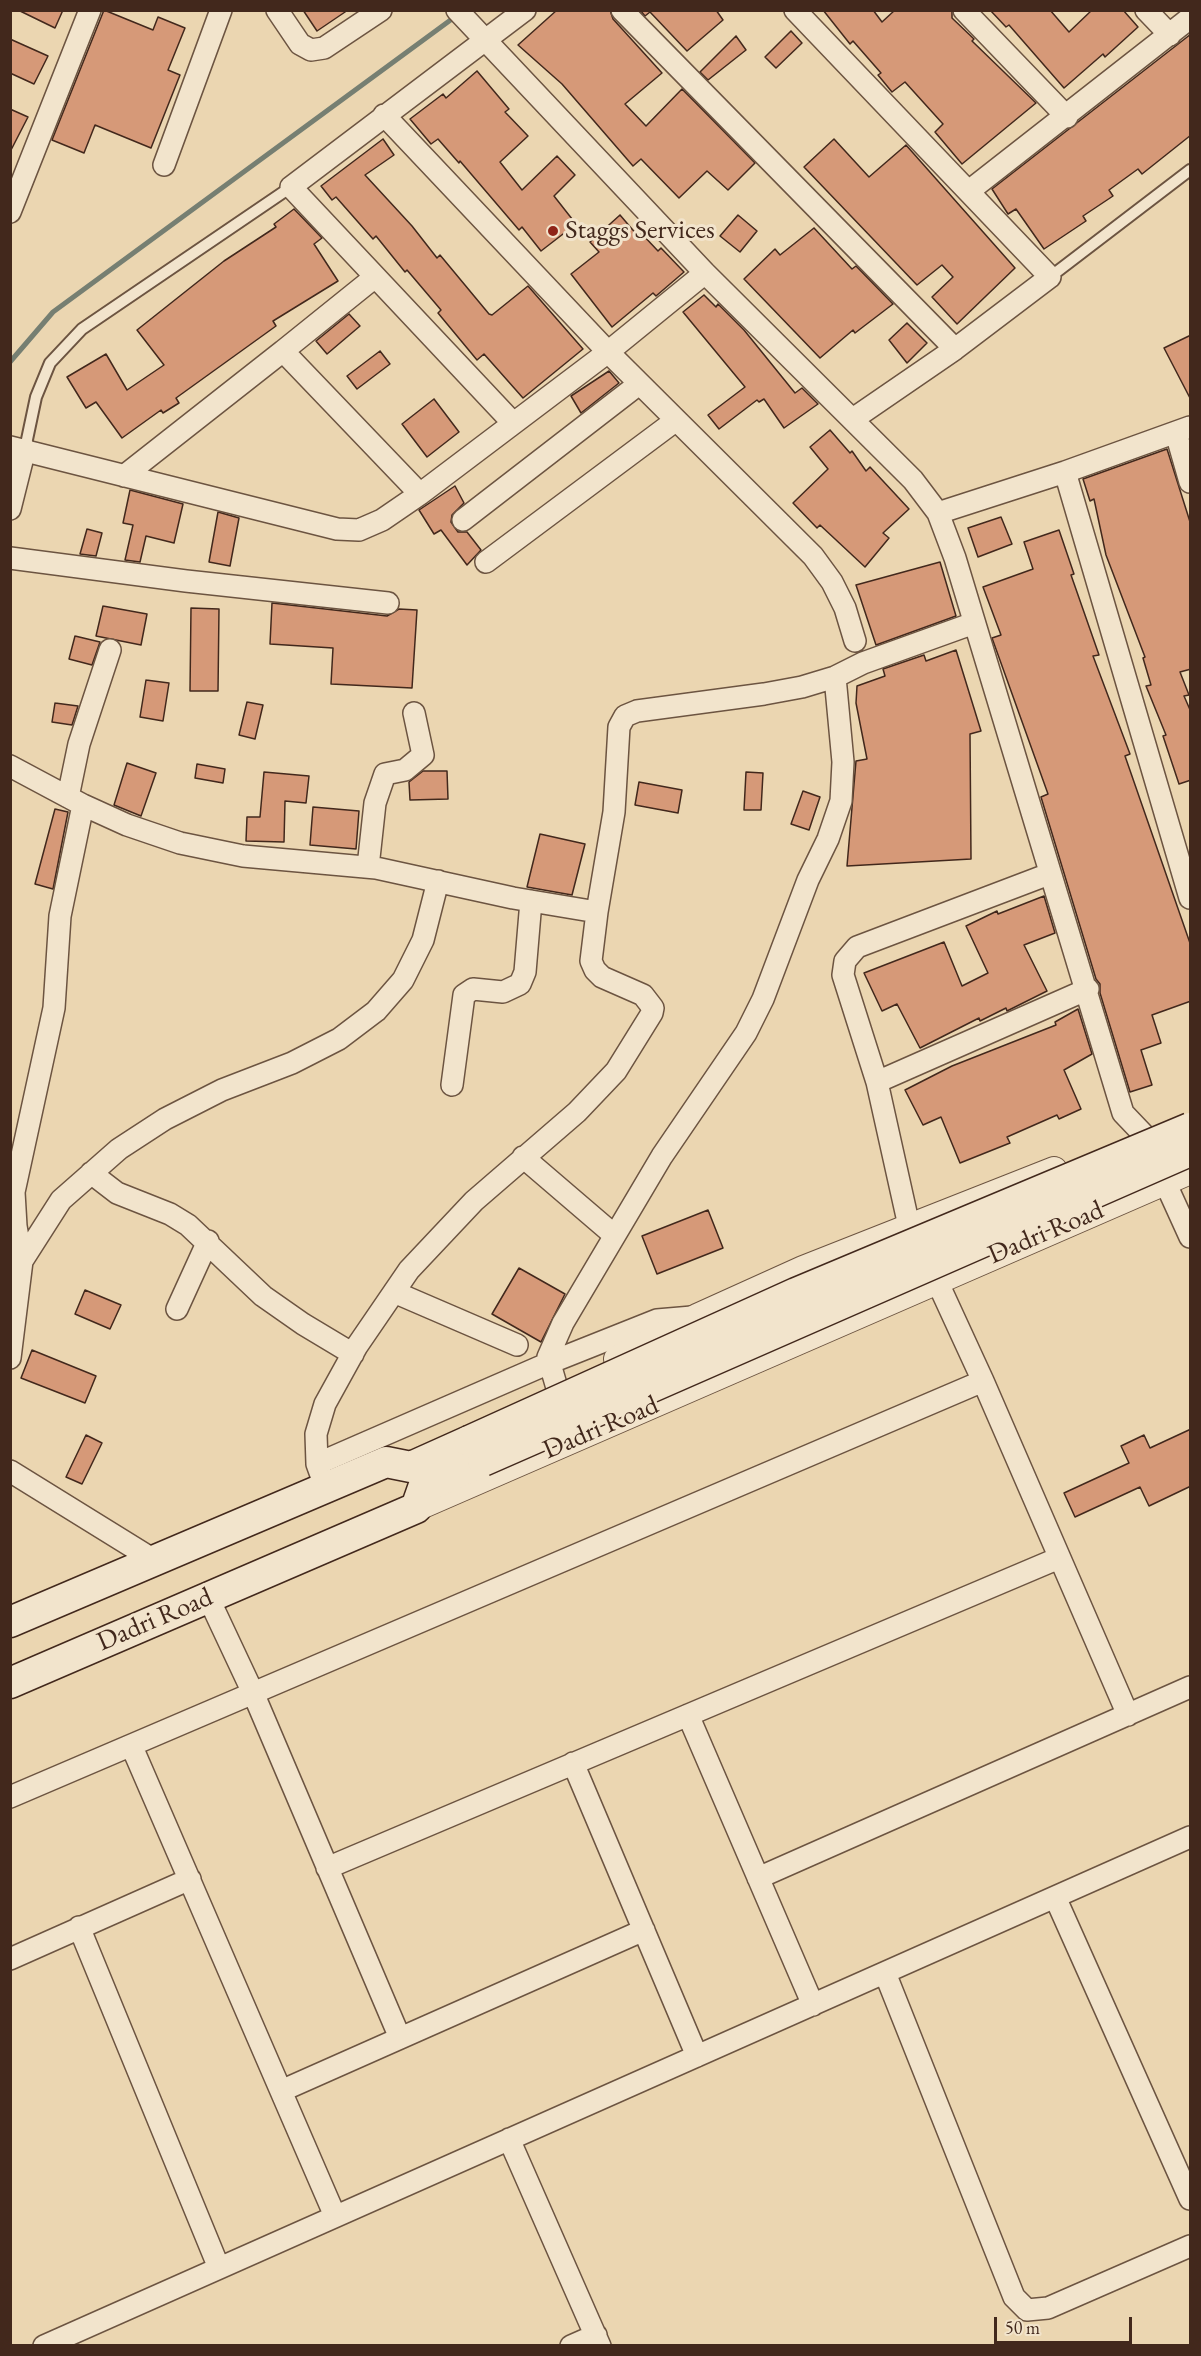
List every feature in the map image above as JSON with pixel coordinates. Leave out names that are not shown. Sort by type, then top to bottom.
[{"type":"main road","points":[[416,1508],[423,1488],[476,1451],[796,1293],[1191,1128]]},
{"type":"main road","points":[[386,1462],[411,1467],[476,1451],[1191,1151]]},
{"type":"main road","name":"Dadri Road","points":[[10,1622],[157,1562],[322,1476],[386,1462]]},
{"type":"main road","name":"Dadri Road","points":[[10,1683],[416,1508]]},
{"type":"street","points":[[10,212],[15,188],[90,10]]},
{"type":"street","points":[[164,165],[221,10]]},
{"type":"street","points":[[277,10],[300,44],[311,50],[324,48],[381,10]]},
{"type":"street","points":[[513,423],[291,187],[525,10]]},
{"type":"street","points":[[622,10],[955,349]]},
{"type":"street","points":[[795,10],[1050,277],[955,349],[853,419]]},
{"type":"street","points":[[964,10],[1067,117]]},
{"type":"street","points":[[1146,10],[1170,35]]},
{"type":"street","points":[[460,14],[705,273],[913,480],[938,513],[955,558],[1049,874],[1088,989],[1123,1113],[1144,1135]]},
{"type":"street","points":[[969,191],[1067,117],[1191,18]]},
{"type":"street","points":[[384,115],[639,384],[813,556],[832,582],[845,608],[855,641]]},
{"type":"street","points":[[10,509],[16,448],[337,529],[359,530],[382,520],[420,494],[608,352],[705,273]]},
{"type":"street","points":[[124,476],[375,277]]},
{"type":"street","points":[[283,351],[420,494]]},
{"type":"street","points":[[464,520],[639,384]]},
{"type":"street","points":[[486,562],[675,421]]},
{"type":"street","points":[[938,513],[1065,472],[1183,430],[1191,482]]},
{"type":"street","points":[[1065,472],[1191,897]]},
{"type":"street","points":[[10,558],[186,581],[388,603]]},
{"type":"street","points":[[699,1316],[657,1320],[549,1363],[322,1476],[316,1434],[325,1404],[352,1354],[409,1270],[466,1210],[523,1157],[577,1112],[616,1071],[652,1013],[649,1001],[643,995],[602,977],[595,970],[591,961],[614,812],[619,727],[625,716],[637,711],[764,694],[835,677],[863,663],[974,623]]},
{"type":"street","points":[[10,1358],[18,1253],[14,1192],[54,1008],[60,916],[82,734],[110,650]]},
{"type":"street","points":[[557,1388],[549,1363],[550,1350],[563,1323],[614,1235],[690,1114],[723,1070],[746,1033],[763,999],[808,880],[828,839],[841,801],[843,762],[835,677]]},
{"type":"street","points":[[368,867],[375,803],[385,774],[405,770],[423,755],[414,713]]},
{"type":"street","points":[[10,765],[75,801],[128,825],[180,843],[243,856],[368,867],[531,901],[597,912]]},
{"type":"street","points":[[1049,874],[857,947],[845,961],[843,975],[877,1082],[909,1226],[983,1380],[1128,1715]]},
{"type":"street","points":[[18,1253],[61,1200],[119,1149],[165,1119],[222,1090],[292,1063],[339,1039],[376,1011],[403,980],[423,940],[438,881]]},
{"type":"street","points":[[452,1085],[464,995],[473,989],[503,992],[520,984],[525,972],[531,901]]},
{"type":"street","points":[[877,1082],[1088,989]]},
{"type":"street","name":"Dadri Road","points":[[386,1462],[557,1388],[699,1316],[755,1291],[909,1226],[1191,1116]]},
{"type":"street","points":[[523,1157],[614,1235]]},
{"type":"street","name":"Dadri Road","points":[[416,1508],[1191,1171]]},
{"type":"street","points":[[91,1173],[117,1193],[170,1214],[208,1241],[263,1296],[352,1354]]},
{"type":"street","points":[[1165,1182],[1191,1237]]},
{"type":"street","points":[[177,1309],[208,1241]]},
{"type":"street","points":[[755,1291],[785,1348]]},
{"type":"street","points":[[394,1292],[517,1345]]},
{"type":"street","points":[[10,1797],[254,1695],[983,1380]]},
{"type":"street","points":[[10,1471],[157,1562]]},
{"type":"street","points":[[327,1868],[1059,1558]]},
{"type":"street","points":[[208,1597],[254,1695],[400,2038]]},
{"type":"street","points":[[758,1878],[1191,1687]]},
{"type":"street","points":[[688,1715],[813,2005]]},
{"type":"street","points":[[132,1747],[335,2216]]},
{"type":"street","points":[[573,1764],[697,2056]]},
{"type":"street","points":[[44,2346],[1191,1837]]},
{"type":"street","points":[[10,1959],[190,1880]]},
{"type":"street","points":[[1055,1897],[1191,2199]]},
{"type":"street","points":[[79,1927],[219,2268]]},
{"type":"street","points":[[281,2091],[644,1930]]},
{"type":"street","points":[[885,1973],[1014,2297],[1027,2310],[1048,2308],[1191,2246]]},
{"type":"street","points":[[509,2139],[598,2340],[571,2346]]},
{"type":"lane","points":[[1050,277],[1191,170]]},
{"type":"lane","points":[[16,448],[50,363],[82,329],[291,187]]},
{"type":"building","points":[[18,10],[63,10],[55,28]]},
{"type":"building","points":[[104,10],[153,30],[158,17],[185,28],[168,70],[180,75],[151,148],[95,125],[84,153],[52,140]]},
{"type":"building","points":[[303,10],[348,10],[317,31]]},
{"type":"building","points":[[557,10],[610,10],[613,19],[662,73],[625,104],[646,126],[682,89],[755,163],[728,190],[707,171],[679,198],[641,159],[633,166],[562,84],[518,45]]},
{"type":"building","points":[[640,10],[716,10],[723,20],[687,51],[650,12],[645,16]]},
{"type":"building","points":[[823,10],[873,10],[882,22],[895,10],[952,10],[952,18],[974,39],[972,41],[1036,103],[962,164],[935,132],[943,124],[905,82],[892,92],[878,75],[881,73],[853,41],[850,44]]},
{"type":"building","points":[[990,10],[1050,10],[1069,32],[1092,10],[1123,10],[1138,27],[1105,57],[1103,54],[1064,88],[1009,25],[1006,27]]},
{"type":"building","points":[[791,31],[802,43],[776,68],[765,57]]},
{"type":"building","points":[[1191,34],[1191,135],[1142,174],[1138,169],[1109,190],[1113,196],[1083,216],[1086,221],[1044,249],[1016,209],[1008,214],[992,189]]},
{"type":"building","points":[[736,36],[746,50],[708,80],[700,72]]},
{"type":"building","points":[[10,39],[48,56],[34,84],[10,73]]},
{"type":"building","points":[[477,71],[509,109],[505,112],[528,136],[500,162],[522,190],[557,156],[575,175],[554,196],[576,224],[541,251],[522,227],[519,230],[460,161],[459,163],[438,139],[431,144],[410,119],[443,94],[446,98]]},
{"type":"building","points":[[10,109],[28,117],[10,152]]},
{"type":"building","points":[[383,139],[394,155],[365,175],[412,226],[437,258],[440,255],[489,314],[492,315],[528,286],[583,349],[523,398],[484,354],[477,360],[438,313],[441,310],[407,270],[405,272],[376,236],[373,239],[336,197],[332,200],[321,186]]},
{"type":"building","points":[[834,139],[869,177],[906,145],[1015,268],[957,324],[932,297],[953,277],[942,265],[917,285],[804,167]]},
{"type":"building","points":[[294,209],[322,238],[314,244],[338,281],[273,321],[276,326],[176,398],[179,403],[163,413],[161,410],[122,438],[96,402],[86,408],[67,377],[106,354],[127,390],[164,365],[137,330],[224,261],[276,227],[274,224]]},
{"type":"building","points":[[620,215],[638,236],[641,233],[658,251],[661,248],[684,272],[656,296],[653,293],[612,327],[571,274],[599,252],[590,242]]},
{"type":"building","points":[[738,215],[757,231],[740,252],[720,236]]},
{"type":"building","points":[[814,228],[852,269],[856,266],[893,304],[855,333],[853,330],[820,358],[744,279],[775,249],[780,255]]},
{"type":"building","points":[[704,295],[716,307],[718,304],[744,330],[795,393],[802,388],[818,404],[784,428],[764,399],[759,402],[757,400],[719,429],[708,415],[745,387],[683,312]]},
{"type":"building","points":[[349,314],[360,326],[327,354],[316,341]]},
{"type":"building","points":[[907,323],[927,343],[907,363],[889,340]]},
{"type":"building","points":[[1191,335],[1191,400],[1164,348]]},
{"type":"building","points":[[380,351],[390,364],[357,389],[347,376]]},
{"type":"building","points":[[609,371],[619,383],[581,413],[571,396]]},
{"type":"building","points":[[434,399],[459,432],[427,457],[402,424]]},
{"type":"building","points":[[830,430],[850,453],[852,451],[866,471],[870,467],[909,509],[883,533],[889,538],[865,567],[820,525],[817,528],[793,503],[828,469],[810,447]]},
{"type":"building","points":[[1167,449],[1191,525],[1191,669],[1180,672],[1189,695],[1184,696],[1191,712],[1191,780],[1179,784],[1163,736],[1166,735],[1146,686],[1151,685],[1143,658],[1145,657],[1106,555],[1094,499],[1090,501],[1083,479]]},
{"type":"building","points":[[455,486],[464,503],[452,515],[451,522],[458,532],[467,532],[481,550],[467,565],[441,530],[434,534],[419,510]]},
{"type":"building","points":[[130,490],[183,504],[174,543],[146,536],[140,562],[125,560],[133,525],[123,523]]},
{"type":"building","points":[[218,512],[239,518],[230,566],[209,562]]},
{"type":"building","points":[[1001,517],[1012,544],[978,557],[968,528]]},
{"type":"building","points":[[87,529],[102,533],[96,556],[80,554]]},
{"type":"building","points":[[1059,530],[1074,574],[1071,575],[1099,655],[1093,656],[1130,754],[1125,756],[1191,946],[1191,1001],[1152,1015],[1161,1043],[1141,1050],[1152,1085],[1130,1092],[1100,993],[1100,984],[1096,979],[1041,797],[1048,794],[992,638],[1001,635],[983,587],[1033,569],[1024,542]]},
{"type":"building","points":[[940,562],[956,616],[876,645],[856,585]]},
{"type":"building","points":[[272,603],[387,616],[399,609],[417,610],[412,688],[331,684],[333,648],[270,644]]},
{"type":"building","points":[[103,606],[147,614],[141,645],[96,636]]},
{"type":"building","points":[[191,608],[219,609],[218,691],[190,691]]},
{"type":"building","points":[[75,636],[100,642],[92,665],[69,659]]},
{"type":"building","points":[[956,650],[981,731],[970,734],[971,859],[847,866],[856,761],[867,759],[856,703],[857,686],[885,676],[883,669],[924,655],[926,661]]},
{"type":"building","points":[[146,680],[169,683],[163,721],[140,717]]},
{"type":"building","points":[[247,702],[263,705],[255,739],[239,735]]},
{"type":"building","points":[[55,703],[78,706],[72,725],[52,722]]},
{"type":"building","points":[[127,763],[156,773],[141,816],[114,805]]},
{"type":"building","points":[[197,764],[225,769],[223,783],[195,778]]},
{"type":"building","points":[[423,771],[447,771],[448,799],[410,800],[409,782]]},
{"type":"building","points":[[264,772],[309,776],[306,803],[285,801],[284,842],[246,841],[247,817],[260,817]]},
{"type":"building","points":[[746,772],[763,773],[761,810],[744,810]]},
{"type":"building","points":[[639,782],[682,790],[678,813],[635,805]]},
{"type":"building","points":[[803,791],[820,797],[809,830],[791,824]]},
{"type":"building","points":[[313,807],[359,811],[356,849],[310,845]]},
{"type":"building","points":[[55,809],[68,812],[53,889],[35,884]]},
{"type":"building","points":[[540,834],[585,844],[572,895],[527,887]]},
{"type":"building","points":[[1044,896],[1055,933],[1024,945],[1047,991],[1007,1011],[1006,1008],[980,1021],[979,1018],[920,1048],[897,1004],[882,1011],[864,973],[944,942],[962,986],[988,973],[966,926],[997,911],[998,914]]},
{"type":"building","points":[[1078,1009],[1092,1054],[1064,1070],[1081,1109],[1059,1119],[1057,1115],[1007,1137],[1010,1143],[960,1163],[941,1117],[923,1125],[905,1090],[952,1066],[1056,1025],[1055,1022]]},
{"type":"building","points":[[708,1210],[723,1248],[657,1274],[642,1236]]},
{"type":"building","points":[[519,1268],[565,1294],[541,1342],[492,1314]]},
{"type":"building","points":[[85,1290],[121,1305],[110,1329],[75,1314]]},
{"type":"building","points":[[32,1350],[96,1376],[85,1403],[21,1378]]},
{"type":"building","points":[[1191,1429],[1191,1486],[1149,1506],[1140,1487],[1075,1517],[1064,1493],[1129,1463],[1121,1446],[1144,1435],[1150,1448]]},
{"type":"building","points":[[86,1435],[102,1443],[82,1484],[66,1477]]},
{"type":"waterway","points":[[10,362],[53,312],[456,16]]},
{"type":"place","name":"Staggs Services","points":[[553,231]]}]
